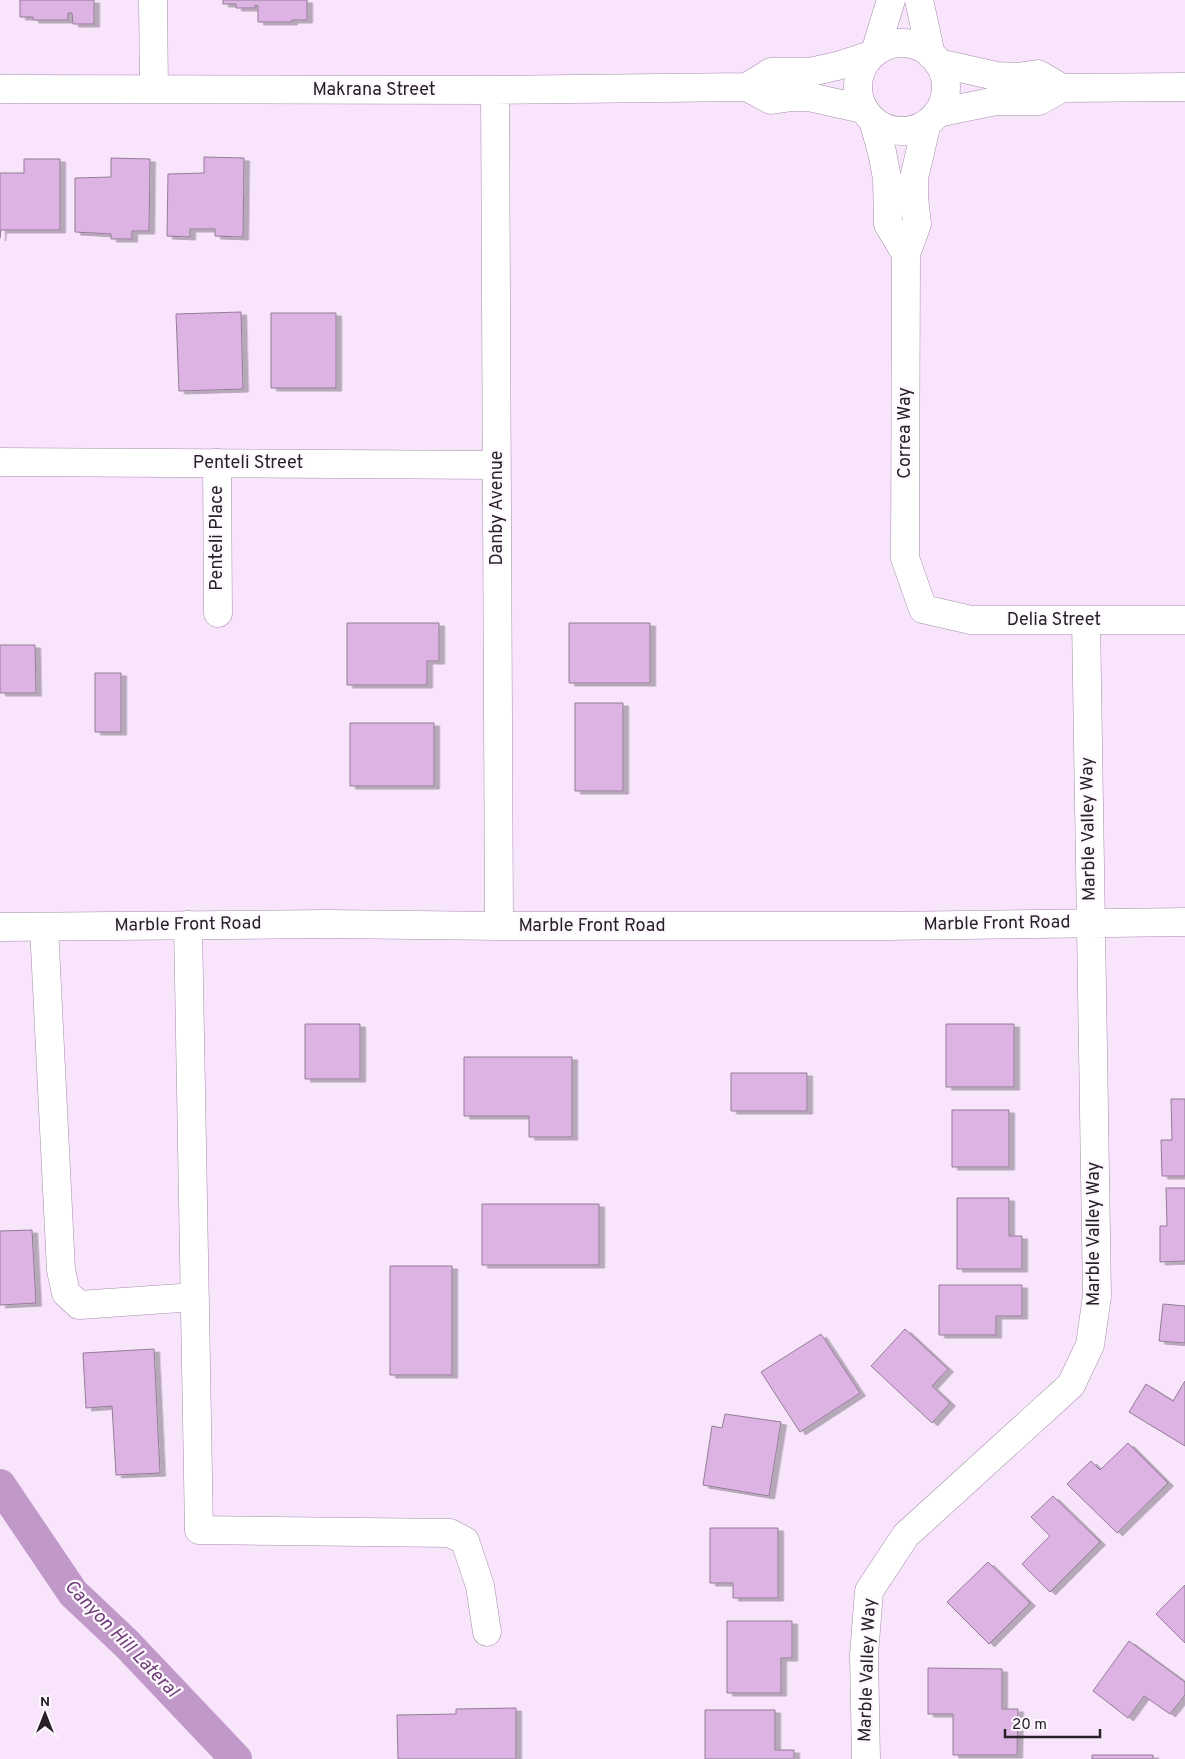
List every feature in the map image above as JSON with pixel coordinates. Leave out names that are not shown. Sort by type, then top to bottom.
[{"type":"street","points":[[153,0],[154,89]]},
{"type":"street","points":[[873,54],[891,0]]},
{"type":"street","points":[[919,0],[934,59]]},
{"type":"street","points":[[906,254],[888,224],[887,178],[882,152],[858,95],[858,81],[862,67],[873,54],[883,47],[897,43],[912,44],[925,50],[934,59],[943,72],[946,86],[944,100],[932,118]]},
{"type":"street","points":[[873,54],[837,66],[810,72],[771,72],[748,87],[771,100],[809,97],[868,115],[885,128],[900,131],[914,129],[932,118],[996,102],[1039,102],[1062,88]]},
{"type":"street","points":[[934,59],[996,76],[1018,77],[1038,74],[1062,88],[1185,87]]},
{"type":"street","name":"Makrana Street","points":[[0,89],[495,90],[748,87]]},
{"type":"street","name":"Danby Avenue","points":[[495,90],[499,926]]},
{"type":"street","name":"Correa Way","points":[[924,609],[905,558],[906,254],[917,224],[914,178],[932,118]]},
{"type":"street","name":"Penteli Street","points":[[0,462],[497,464]]},
{"type":"street","name":"Penteli Place","points":[[217,463],[218,612]]},
{"type":"street","name":"Delia Street","points":[[924,609],[971,620],[1185,620]]},
{"type":"street","name":"Marble Valley Way","points":[[866,1759],[864,1655],[869,1591],[906,1535],[1071,1386],[1090,1344],[1097,1296],[1086,620]]},
{"type":"street","name":"Marble Front Road","points":[[0,928],[327,924],[870,926],[1185,922]]},
{"type":"street","points":[[188,925],[199,1530],[450,1534],[465,1541],[480,1586],[487,1632]]},
{"type":"street","points":[[44,927],[61,1270],[66,1293],[79,1305],[195,1297]]},
{"type":"building","points":[[20,0],[94,0],[94,24],[73,24],[72,13],[68,13],[68,20],[33,20],[33,17],[20,17]]},
{"type":"building","points":[[223,0],[307,0],[307,20],[258,22],[258,6],[255,5],[255,8],[236,8],[236,4],[223,4]]},
{"type":"building","points":[[204,157],[244,158],[243,237],[215,236],[215,229],[190,229],[190,237],[167,236],[168,174],[204,173]]},
{"type":"building","points":[[111,158],[150,159],[149,231],[132,231],[132,239],[111,239],[111,234],[75,232],[75,178],[111,177]]},
{"type":"building","points":[[24,159],[60,159],[60,230],[1,230],[0,238],[0,173],[24,173]]},
{"type":"building","points":[[241,312],[243,389],[179,391],[176,314]]},
{"type":"building","points":[[271,313],[336,313],[336,388],[271,388]]},
{"type":"building","points":[[347,623],[439,623],[439,661],[427,661],[427,685],[347,685]]},
{"type":"building","points":[[569,623],[650,623],[650,683],[569,683]]},
{"type":"building","points":[[0,645],[35,645],[36,693],[0,693]]},
{"type":"building","points":[[95,673],[121,673],[121,732],[95,732]]},
{"type":"building","points":[[575,703],[623,703],[623,791],[575,791]]},
{"type":"building","points":[[350,723],[434,723],[434,786],[350,786]]},
{"type":"building","points":[[305,1024],[360,1024],[360,1079],[305,1079]]},
{"type":"building","points":[[946,1024],[1014,1024],[1014,1087],[946,1087]]},
{"type":"building","points":[[464,1057],[572,1057],[572,1137],[529,1137],[529,1116],[464,1116]]},
{"type":"building","points":[[731,1073],[807,1073],[807,1111],[731,1111]]},
{"type":"building","points":[[1171,1099],[1185,1099],[1185,1176],[1162,1176],[1161,1140],[1172,1140]]},
{"type":"building","points":[[952,1110],[1009,1110],[1009,1167],[952,1167]]},
{"type":"building","points":[[1166,1188],[1185,1188],[1185,1261],[1160,1262],[1160,1226],[1167,1226]]},
{"type":"building","points":[[957,1198],[1009,1198],[1009,1236],[1022,1236],[1022,1269],[957,1269]]},
{"type":"building","points":[[482,1204],[599,1204],[599,1265],[482,1265]]},
{"type":"building","points":[[32,1230],[36,1303],[0,1305],[0,1231]]},
{"type":"building","points":[[390,1266],[452,1266],[452,1375],[390,1375]]},
{"type":"building","points":[[939,1285],[1022,1285],[1022,1316],[996,1316],[996,1335],[939,1335]]},
{"type":"building","points":[[1163,1304],[1185,1306],[1185,1343],[1159,1341]]},
{"type":"building","points":[[905,1329],[948,1369],[932,1386],[950,1403],[932,1423],[871,1366]]},
{"type":"building","points":[[821,1334],[860,1393],[800,1432],[761,1372]]},
{"type":"building","points":[[154,1349],[160,1473],[116,1475],[112,1406],[86,1408],[83,1353]]},
{"type":"building","points":[[1185,1381],[1185,1446],[1129,1412],[1146,1384],[1173,1401]]},
{"type":"building","points":[[725,1414],[781,1422],[769,1496],[703,1485],[712,1426],[722,1428]]},
{"type":"building","points":[[1128,1443],[1168,1483],[1117,1533],[1067,1484],[1091,1461],[1100,1470]]},
{"type":"building","points":[[1053,1496],[1100,1542],[1050,1592],[1022,1564],[1050,1536],[1031,1517]]},
{"type":"building","points":[[710,1528],[778,1528],[778,1598],[733,1598],[733,1583],[710,1583]]},
{"type":"building","points":[[988,1562],[1030,1603],[989,1644],[947,1602]]},
{"type":"building","points":[[1185,1585],[1185,1643],[1156,1614]]},
{"type":"building","points":[[727,1621],[792,1621],[792,1658],[781,1658],[781,1693],[727,1693]]},
{"type":"building","points":[[1129,1641],[1185,1682],[1185,1695],[1170,1714],[1144,1696],[1128,1718],[1093,1691]]},
{"type":"building","points":[[928,1668],[1002,1669],[1002,1709],[1018,1709],[1017,1755],[953,1755],[953,1714],[928,1714]]},
{"type":"building","points":[[516,1708],[516,1759],[398,1759],[397,1715],[456,1714],[456,1709]]},
{"type":"building","points":[[705,1710],[775,1710],[775,1750],[794,1750],[794,1759],[705,1759]]},
{"type":"building","points":[[1092,1755],[1153,1755],[1153,1759],[1092,1759]]},
{"type":"waterway","name":"Canyon Hill Lateral","points":[[0,1485],[73,1593],[127,1644],[236,1759]]}]
